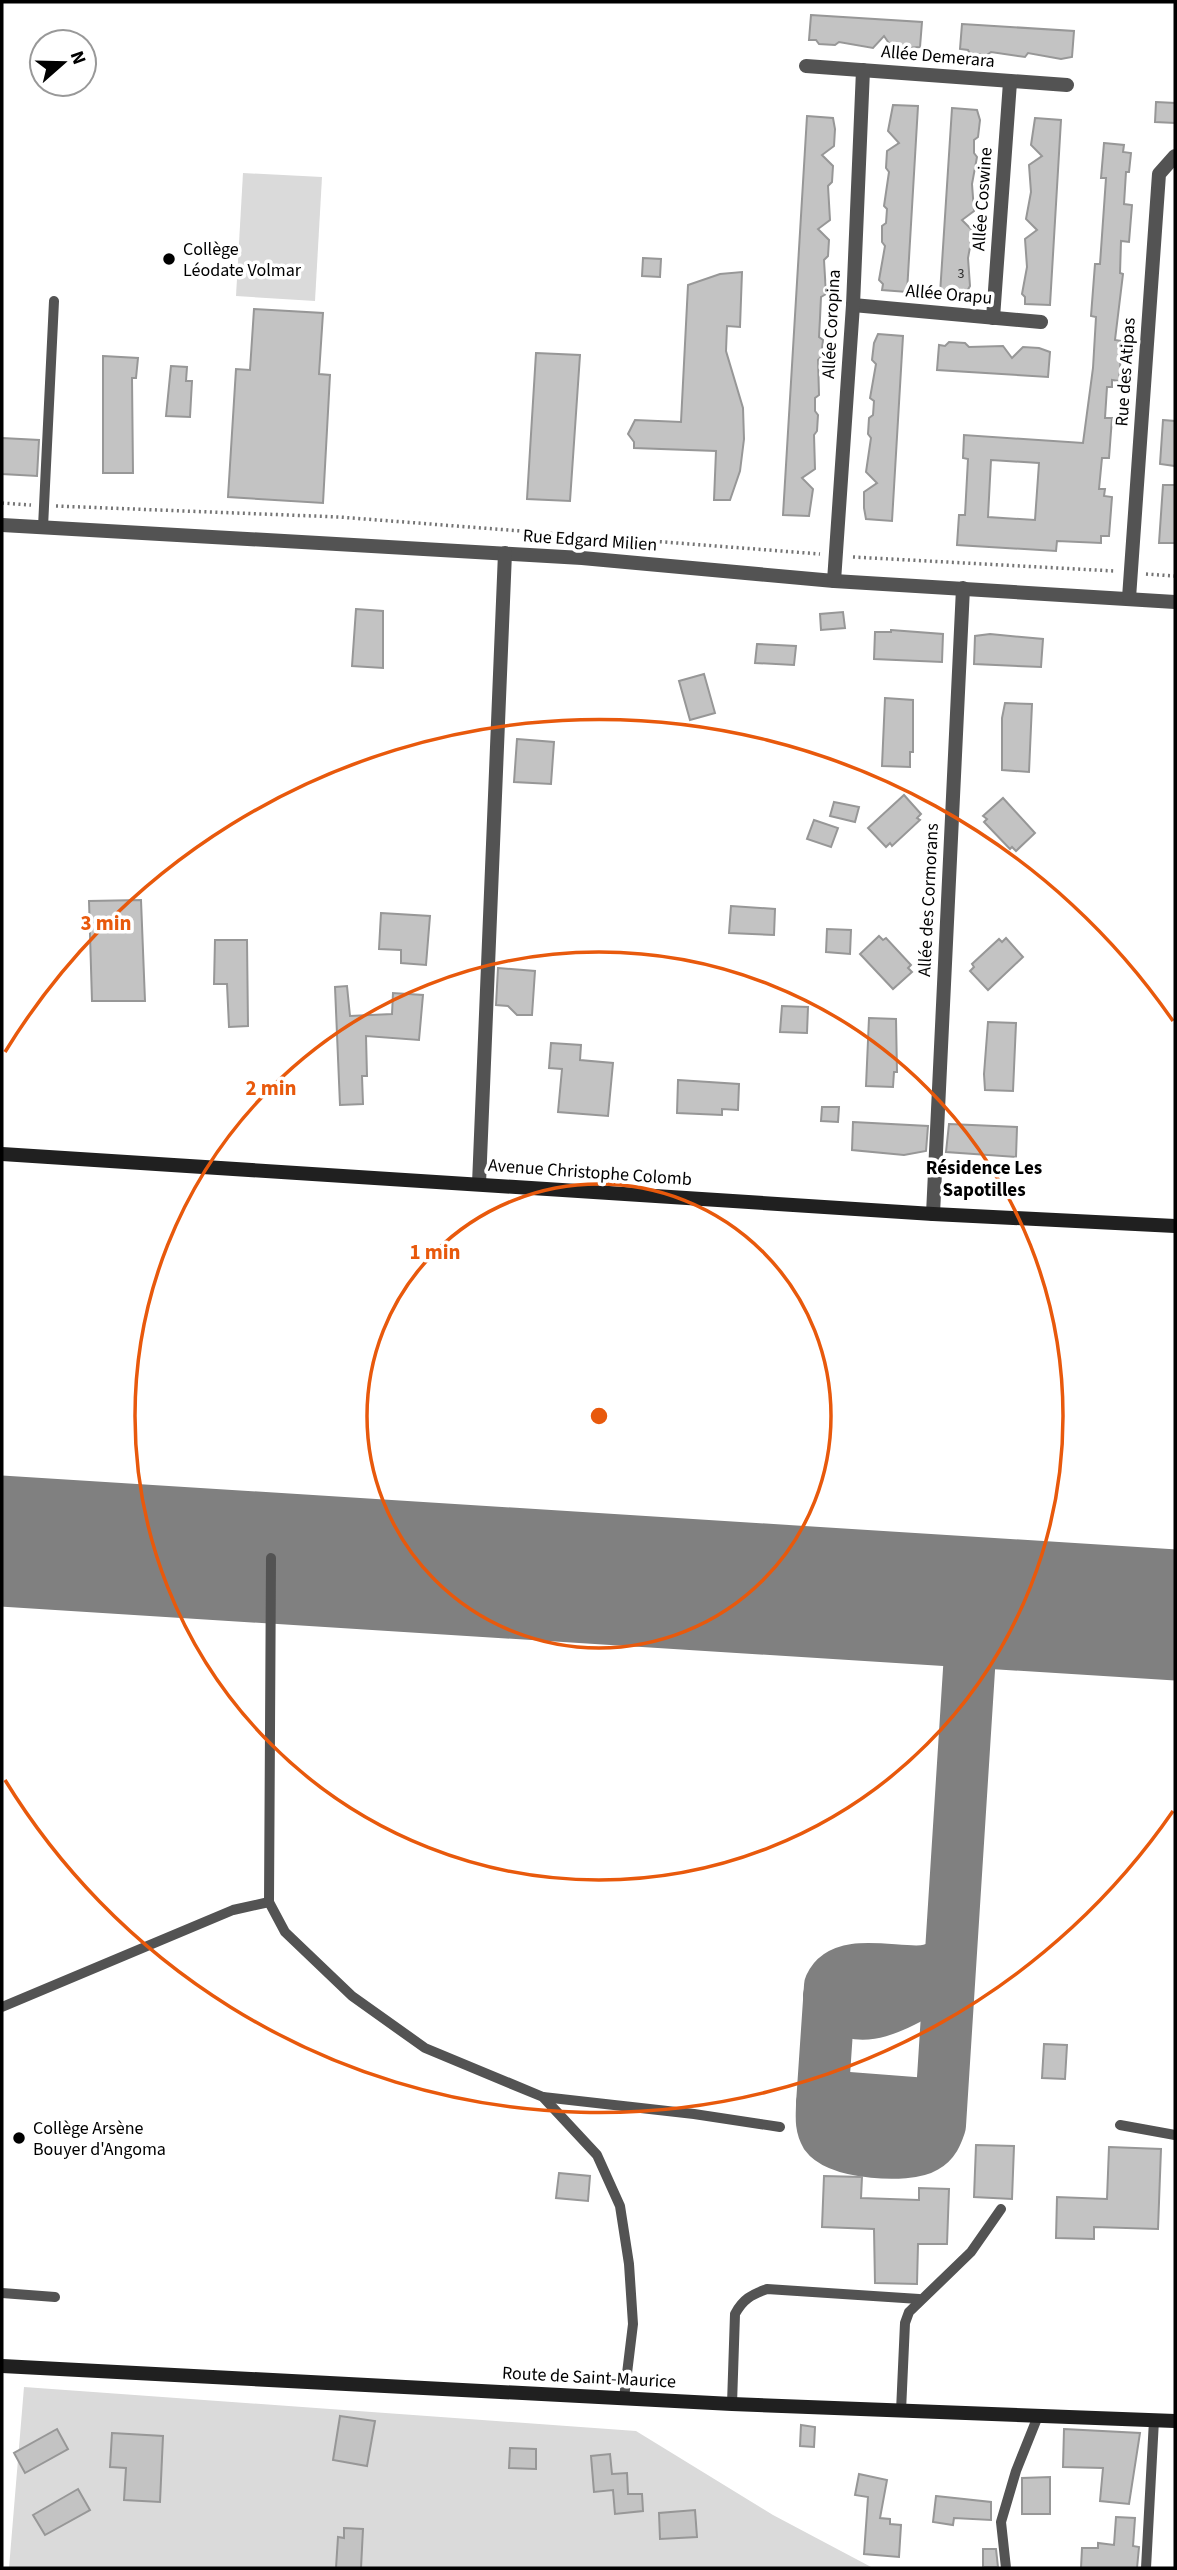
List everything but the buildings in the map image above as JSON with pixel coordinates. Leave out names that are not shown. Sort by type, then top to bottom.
[{"type":"street","name":"Allée Demerara","points":[[806,66],[1067,85]]},
{"type":"street","name":"Allée Coropina","points":[[834,580],[853,305],[863,70]]},
{"type":"street","name":"Allée Coswine","points":[[993,318],[1010,82]]},
{"type":"street","name":"Rue des Atipas","points":[[1129,598],[1159,174],[1175,156]]},
{"type":"street","name":"Allée Orapu","points":[[853,305],[1041,322]]},
{"type":"street","name":"Rue Edgard Milien","points":[[2,525],[505,553],[834,580],[1175,602]]},
{"type":"street","points":[[479,1184],[505,553]]},
{"type":"street","name":"Allée des Cormorans","points":[[933,1214],[963,588]]},
{"type":"street","name":"Avenue Christophe Colomb","points":[[2,1154],[933,1214],[1175,1225]]},
{"type":"street","name":"Route de Saint-Maurice","points":[[2,2365],[732,2404],[1175,2421]]},
{"type":"lane","points":[[43,527],[54,301]]},
{"type":"lane","points":[[271,1558],[270,1902],[285,1932],[299,1948],[362,2004],[425,2048],[543,2097],[780,2127]]},
{"type":"lane","points":[[2,2007],[233,1910],[270,1902]]},
{"type":"lane","points":[[543,2097],[597,2155],[621,2206],[633,2324],[624,2398]]},
{"type":"lane","points":[[1120,2125],[1175,2135]]},
{"type":"lane","points":[[901,2411],[905,2323],[919,2300],[971,2252],[1001,2209]]},
{"type":"lane","points":[[732,2404],[735,2314],[742,2301],[754,2294],[767,2289],[919,2300]]},
{"type":"lane","points":[[2,2293],[55,2297]]},
{"type":"lane","points":[[1006,2568],[1001,2522],[1016,2472],[1038,2416]]},
{"type":"lane","points":[[1146,2568],[1154,2420]]},
{"type":"path","points":[[2,503],[338,517],[836,556],[1175,576]]},
{"type":"shaded area","points":[[243,173],[322,177],[315,301],[236,296]]},
{"type":"shaded area","points":[[24,2387],[636,2431],[773,2515],[873,2568],[9,2568]]},
{"type":"taxiway","points":[[918,1599],[950,1620],[970,1654]]},
{"type":"taxiway","points":[[941,2095],[926,2104],[835,2097],[822,2104],[823,2127],[826,2135],[844,2146],[889,2153],[925,2147],[938,2132],[940,2125],[970,1654],[975,1642],[989,1624],[1007,1614],[1042,1607]]},
{"type":"taxiway","points":[[822,2104],[830,1986],[837,1977],[848,1971],[861,1969],[930,1970],[950,1959]]},
{"type":"taxiway","points":[[829,1996],[841,2007],[854,2013],[867,2013],[894,2006],[935,1985]]},
{"type":"runway","points":[[2,1541],[1175,1615]]},
{"type":"place","name":"Collège Léodate Volmar","points":[[169,259]]},
{"type":"place","name":"Collège Arsène Bouyer d'Angoma","points":[[19,2138]]},
{"type":"district","name":"Résidence Les Sapotilles","points":[[984,1178]]}]
